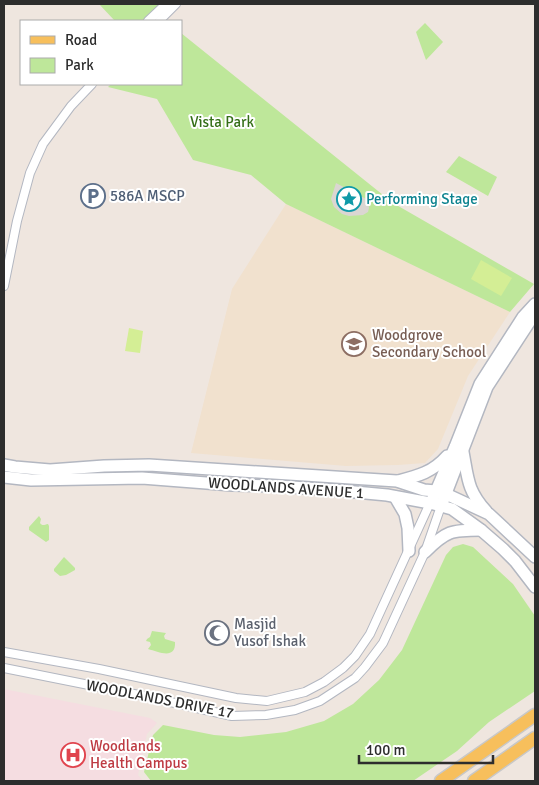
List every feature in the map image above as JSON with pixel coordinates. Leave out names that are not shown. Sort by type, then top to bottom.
[{"type":"main road","points":[[441,781],[535,715]]},
{"type":"main road","points":[[474,781],[535,738]]},
{"type":"street","points":[[149,20],[166,4]]},
{"type":"street","points":[[160,20],[176,4]]},
{"type":"street","points":[[4,286],[16,221],[30,173],[43,144],[71,106],[91,85]]},
{"type":"street","points":[[489,514],[477,500],[469,485],[459,450],[480,384],[523,317],[535,304]]},
{"type":"street","points":[[436,505],[487,387],[535,316]]},
{"type":"street","points":[[397,481],[428,472],[459,450]]},
{"type":"street","name":"WOODLANDS AVENUE 1","points":[[4,465],[50,470],[149,465],[397,481],[424,490],[441,492],[489,514],[535,557]]},
{"type":"street","points":[[245,471],[270,479],[278,486]]},
{"type":"street","name":"WOODLANDS AVENUE 1","points":[[4,477],[31,480],[142,478],[232,485],[278,486],[395,497],[436,505],[452,510],[481,530],[509,555],[535,587]]},
{"type":"street","points":[[395,497],[405,514],[409,551]]},
{"type":"street","name":"WOODLANDS DRIVE 17","points":[[4,652],[100,669],[236,698],[268,701],[305,692],[324,682],[355,656],[370,634],[409,551],[436,505]]},
{"type":"street","name":"WOODLANDS DRIVE 17","points":[[4,668],[232,716],[266,715],[295,710],[320,701],[355,678],[383,642],[425,552],[436,505]]},
{"type":"street","points":[[425,552],[450,532],[481,530]]},
{"type":"shaded area","name":"Performing Stage","points":[[336,183],[368,200],[368,212],[363,215],[349,216],[342,214],[334,207],[331,199]]},
{"type":"shaded area","name":"Woodgrove Secondary School","points":[[286,204],[510,312],[468,376],[438,449],[425,463],[346,466],[191,453],[232,289]]},
{"type":"shaded area","name":"Woodlands Health Campus","points":[[4,689],[150,718],[157,723],[147,734],[138,775],[143,781],[4,781]]},
{"type":"green space","points":[[99,4],[165,4],[149,20],[114,20]]},
{"type":"green space","points":[[425,23],[443,42],[426,60],[416,32]]},
{"type":"green space","name":"Vista Park","points":[[182,34],[393,203],[534,284],[510,312],[286,204],[251,175],[193,160],[157,99],[108,87],[110,85],[182,85]]},
{"type":"green space","points":[[459,156],[497,177],[488,196],[446,172]]},
{"type":"green space","points":[[481,260],[512,278],[501,296],[471,279]]},
{"type":"green space","points":[[129,328],[143,331],[140,353],[125,351]]},
{"type":"green space","points":[[39,516],[41,524],[48,524],[49,526],[49,540],[46,542],[29,530],[29,527]]},
{"type":"green space","points":[[463,544],[473,547],[513,584],[535,616],[535,691],[489,722],[457,751],[413,781],[151,781],[144,772],[153,735],[163,725],[214,735],[240,737],[286,732],[324,721],[353,704],[379,680],[402,650],[446,555],[453,547]]},
{"type":"green space","points":[[64,557],[75,570],[60,576],[54,569]]},
{"type":"green space","points":[[152,631],[166,633],[165,639],[175,642],[173,651],[162,653],[148,649],[151,645],[150,642],[146,641]]},
{"type":"place","name":"586A MSCP","points":[[93,196]]},
{"type":"place","name":"Performing Stage","points":[[349,199]]},
{"type":"place","name":"Woodgrove Secondary School","points":[[354,344]]},
{"type":"place","name":"Masjid Yusof Ishak","points":[[217,633]]},
{"type":"place","name":"Woodlands Health Campus","points":[[73,755]]}]
